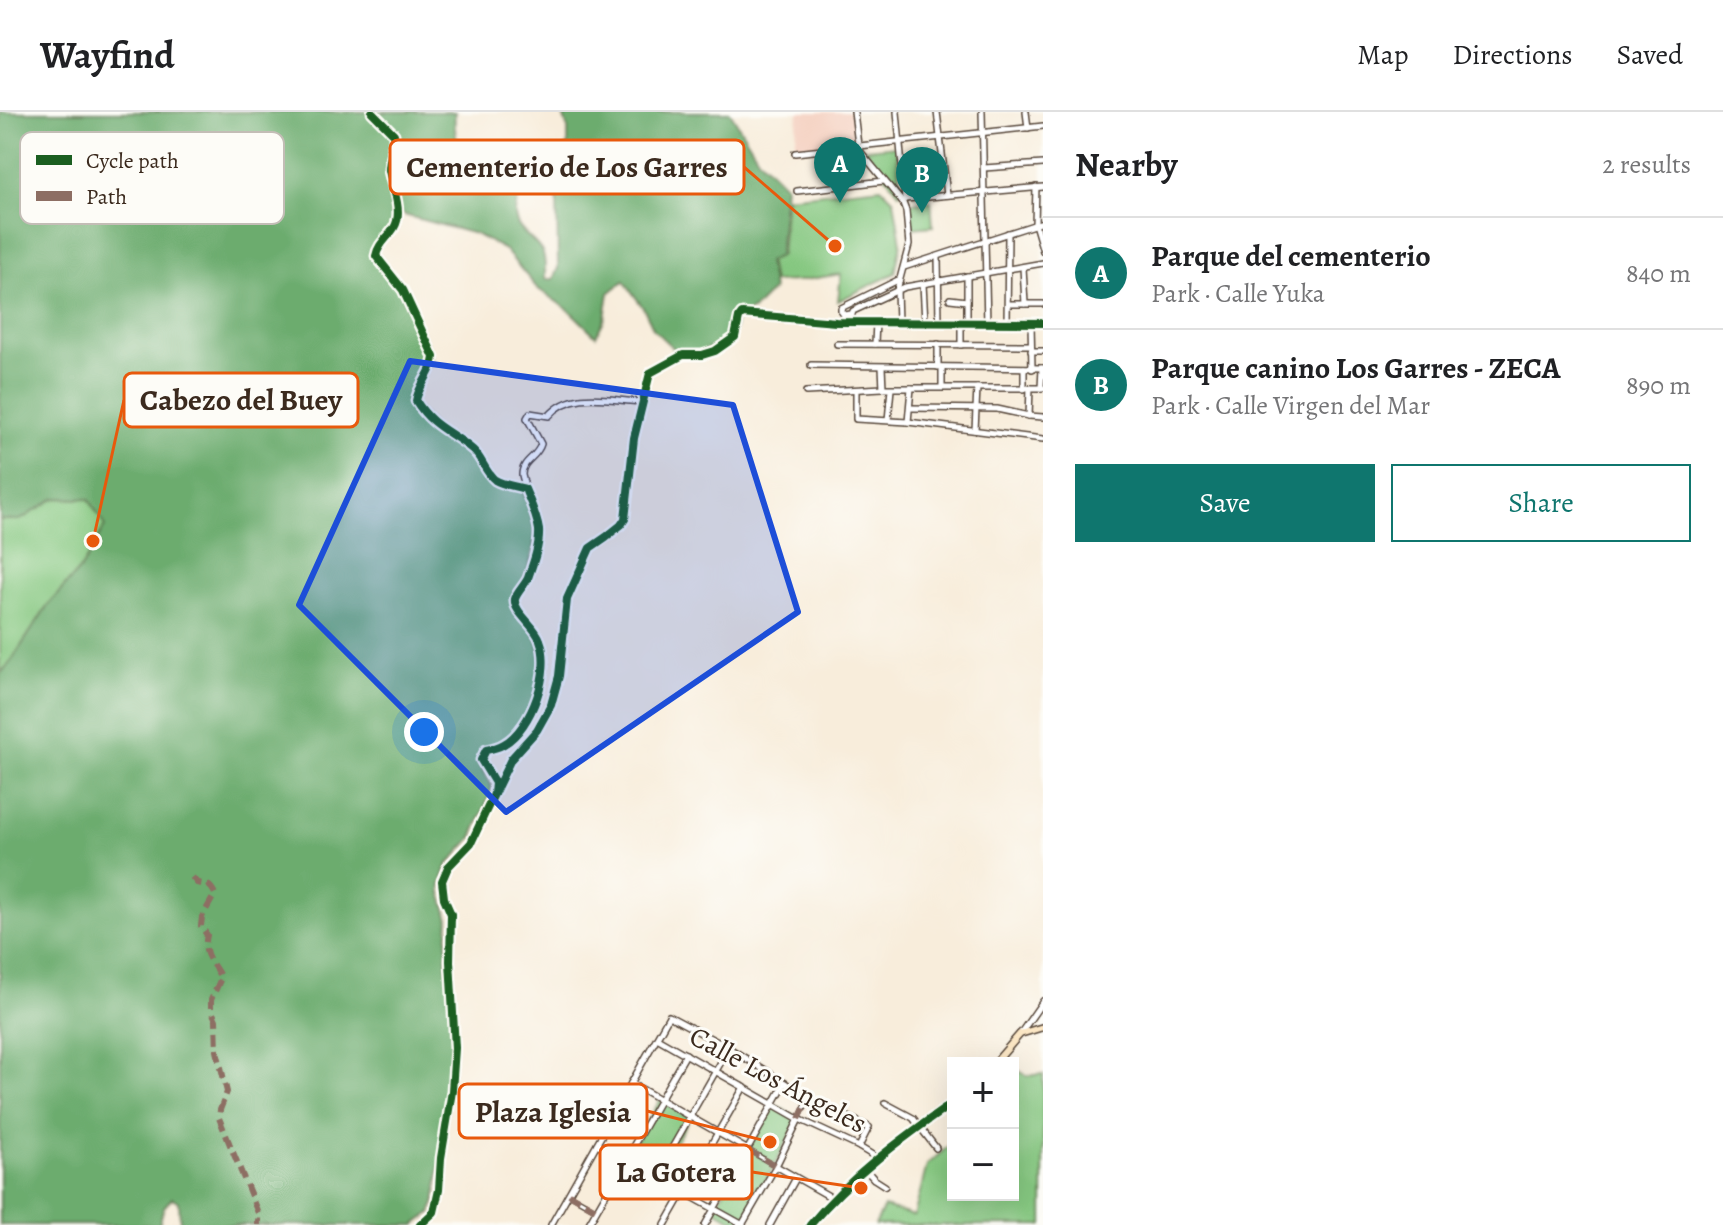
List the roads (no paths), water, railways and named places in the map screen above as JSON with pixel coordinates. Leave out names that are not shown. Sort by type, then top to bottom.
[{"type":"main road","points":[[1000,1057],[1020,1034],[1043,1027]]},
{"type":"main road","points":[[810,1225],[866,1170],[947,1107]]},
{"type":"street","points":[[372,112],[394,134],[389,170],[398,218],[395,228],[378,248],[376,256],[403,290],[434,357],[416,401],[428,418],[475,451],[499,483],[525,489]]},
{"type":"street","points":[[854,112],[860,151],[904,200]]},
{"type":"street","points":[[897,112],[909,245],[897,290],[898,322]]},
{"type":"street","points":[[937,112],[947,195]]},
{"type":"street","points":[[982,112],[987,324]]},
{"type":"street","points":[[1026,112],[1028,128]]},
{"type":"street","points":[[795,153],[1043,126]]},
{"type":"street","points":[[984,168],[1043,164]]},
{"type":"street","points":[[797,191],[884,181]]},
{"type":"street","points":[[904,200],[1040,187],[1035,224],[1043,251]]},
{"type":"street","points":[[904,267],[1043,222]]},
{"type":"street","points":[[1007,324],[1008,233]]},
{"type":"street","points":[[938,257],[939,322]]},
{"type":"street","points":[[841,313],[851,314],[905,287],[1043,263]]},
{"type":"street","points":[[1023,267],[1025,304]]},
{"type":"street","points":[[961,345],[967,276]]},
{"type":"street","points":[[838,322],[841,308],[845,305],[899,280]]},
{"type":"street","points":[[923,284],[925,322]]},
{"type":"street","points":[[950,299],[967,301]]},
{"type":"street","points":[[1008,304],[1043,304]]},
{"type":"street","points":[[420,1225],[434,1212],[439,1190],[455,1048],[450,961],[451,914],[444,898],[442,881],[448,867],[471,843],[511,759],[537,730],[551,705],[559,676],[567,599],[590,548],[625,519],[634,438],[650,373],[683,355],[715,351],[735,337],[742,314],[838,322],[1043,323]]},
{"type":"street","points":[[851,314],[854,322]]},
{"type":"street","points":[[875,344],[876,322]]},
{"type":"street","points":[[1031,323],[1032,369]]},
{"type":"street","points":[[837,344],[938,344],[1043,351]]},
{"type":"street","points":[[938,344],[942,387]]},
{"type":"street","points":[[806,392],[942,387],[1042,388],[1042,368],[811,365]]},
{"type":"street","points":[[882,367],[883,388]]},
{"type":"street","points":[[1024,368],[1029,416]]},
{"type":"street","points":[[908,422],[911,388]]},
{"type":"street","points":[[975,430],[977,388]]},
{"type":"street","points":[[888,420],[891,389]]},
{"type":"street","points":[[856,390],[856,419],[908,422],[1043,439]]},
{"type":"street","points":[[494,794],[495,783],[481,760],[486,750],[505,744],[532,711],[544,665],[541,641],[531,624],[517,610],[515,598],[527,580],[539,531],[522,475],[523,466],[540,450],[541,444],[527,418],[530,413],[549,416],[566,402],[587,398],[642,402]]},
{"type":"street","points":[[910,408],[997,409],[1043,417]]},
{"type":"street","points":[[1020,1034],[1043,1001]]},
{"type":"street","points":[[551,1225],[669,1016],[729,1048],[809,1098],[869,1127],[859,1147]]},
{"type":"street","name":"Calle Los Ángeles","points":[[657,1038],[799,1119],[879,1159]]},
{"type":"street","points":[[656,1176],[729,1048]]},
{"type":"street","points":[[588,1225],[686,1054]]},
{"type":"street","points":[[631,1083],[834,1199]]},
{"type":"street","points":[[705,1225],[785,1083]]},
{"type":"street","points":[[665,1225],[744,1087]]},
{"type":"street","points":[[597,1144],[742,1225],[776,1166],[809,1098]]},
{"type":"street","points":[[885,1103],[911,1117],[936,1148]]},
{"type":"street","points":[[866,1170],[885,1186]]},
{"type":"street","points":[[770,1225],[796,1178]]},
{"type":"street","points":[[569,1194],[597,1210]]},
{"type":"place","name":"Parque del cementerio","points":[[840,203]]},
{"type":"place","name":"Parque canino Los Garres - ZECA","points":[[922,213]]},
{"type":"place","name":"Cementerio de Los Garres","points":[[835,246]]},
{"type":"place","name":"Cabezo del Buey","points":[[93,541]]},
{"type":"place","name":"Plaza Iglesia","points":[[770,1142]]},
{"type":"place","name":"La Gotera","points":[[861,1188]]}]
